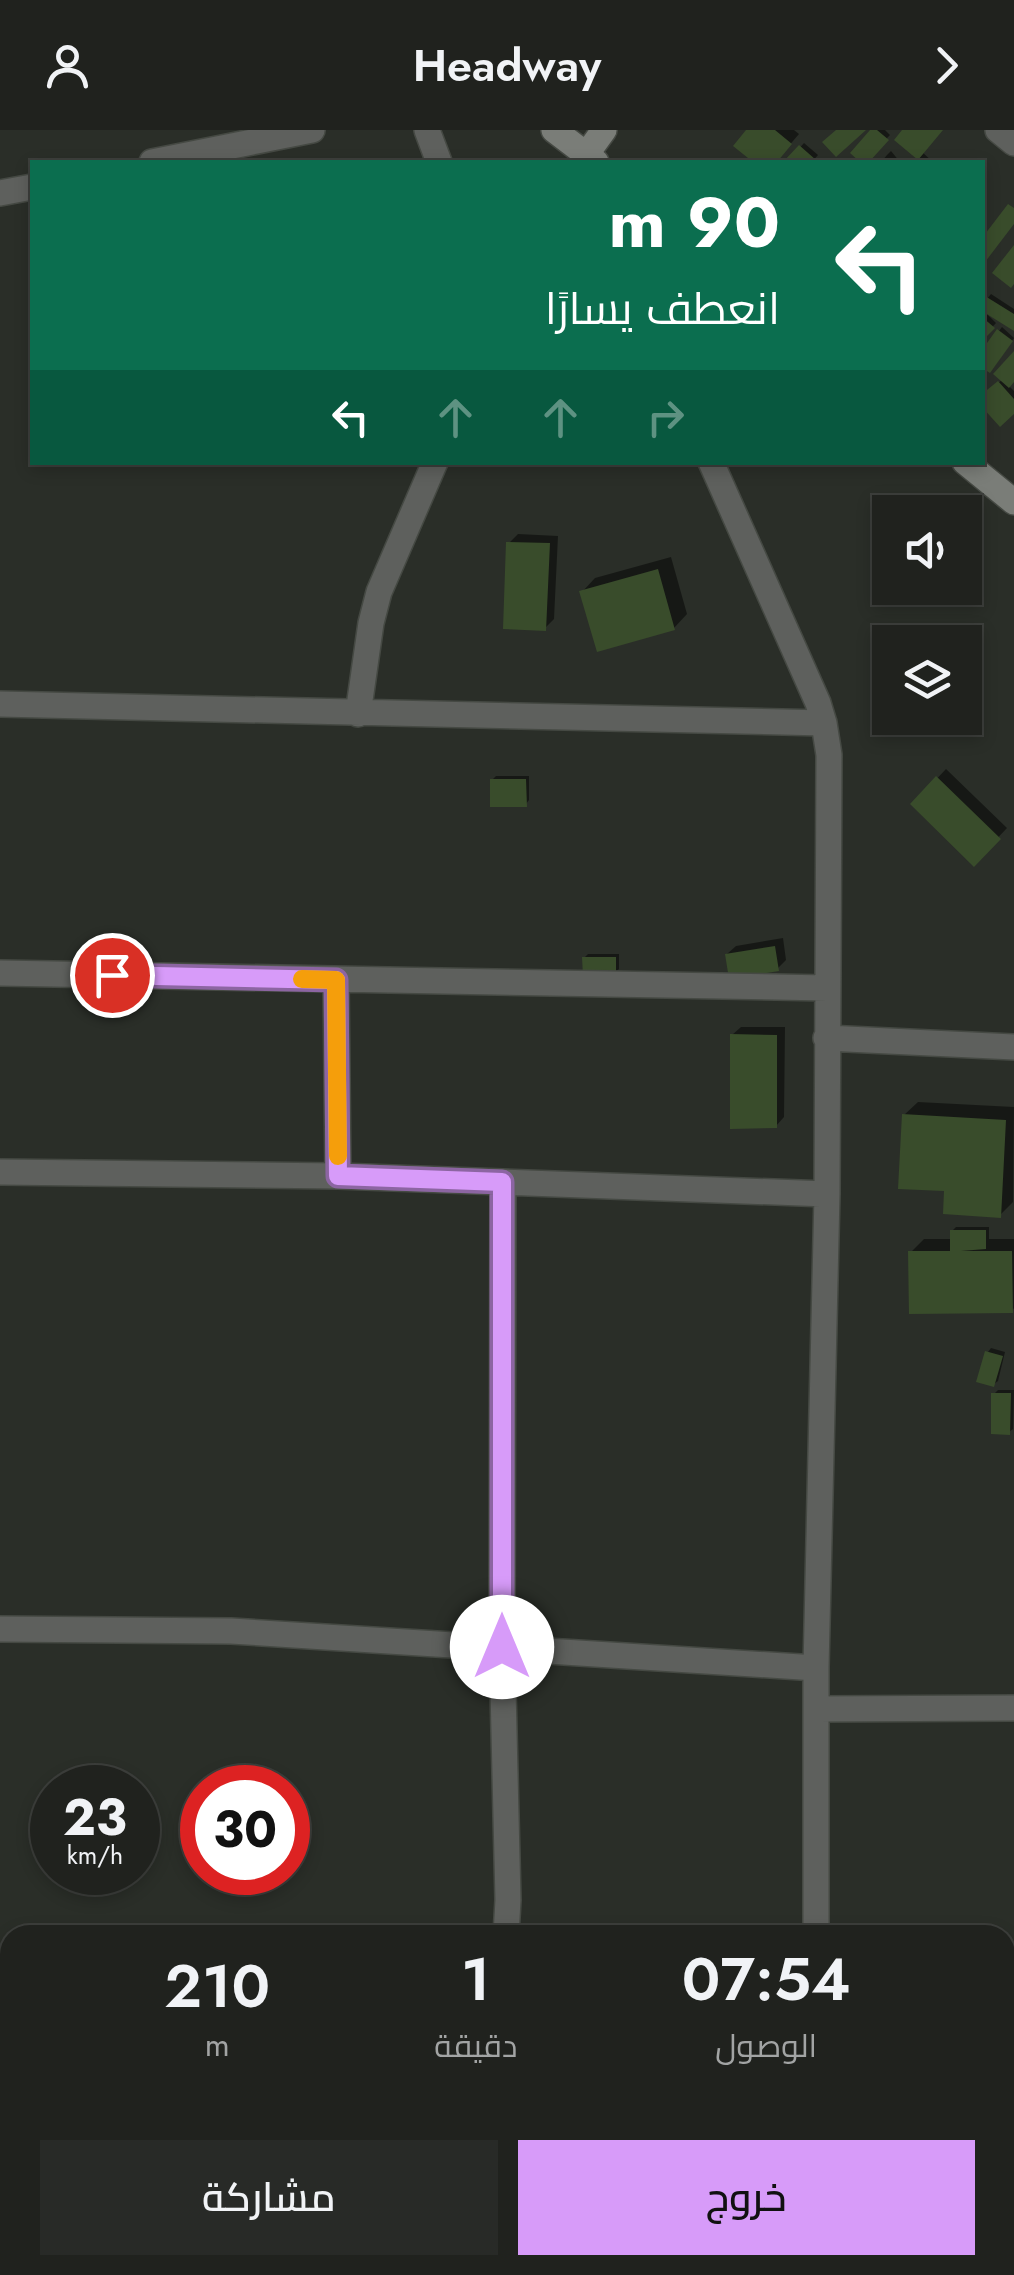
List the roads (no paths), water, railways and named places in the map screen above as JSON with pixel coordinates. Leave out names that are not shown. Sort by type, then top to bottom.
[{"type":"street","points":[[162,160],[312,130]]},
{"type":"street","points":[[427,130],[438,160]]},
{"type":"street","points":[[554,130],[591,158],[604,130]]},
{"type":"street","points":[[998,130],[1014,142]]},
{"type":"street","points":[[0,193],[30,186]]},
{"type":"street","points":[[358,714],[379,592],[434,465]]},
{"type":"street","points":[[712,465],[812,687],[829,754],[816,1925]]},
{"type":"street","points":[[969,465],[1014,502]]},
{"type":"street","points":[[0,704],[824,723]]},
{"type":"street","points":[[0,973],[827,988]]},
{"type":"street","points":[[336,980],[338,1176]]},
{"type":"street","points":[[826,1038],[1014,1047]]},
{"type":"street","points":[[0,1172],[338,1176],[827,1194]]},
{"type":"street","points":[[502,1182],[507,1925]]},
{"type":"street","points":[[0,1630],[231,1630],[816,1668]]},
{"type":"street","points":[[816,1709],[1014,1708]]}]
